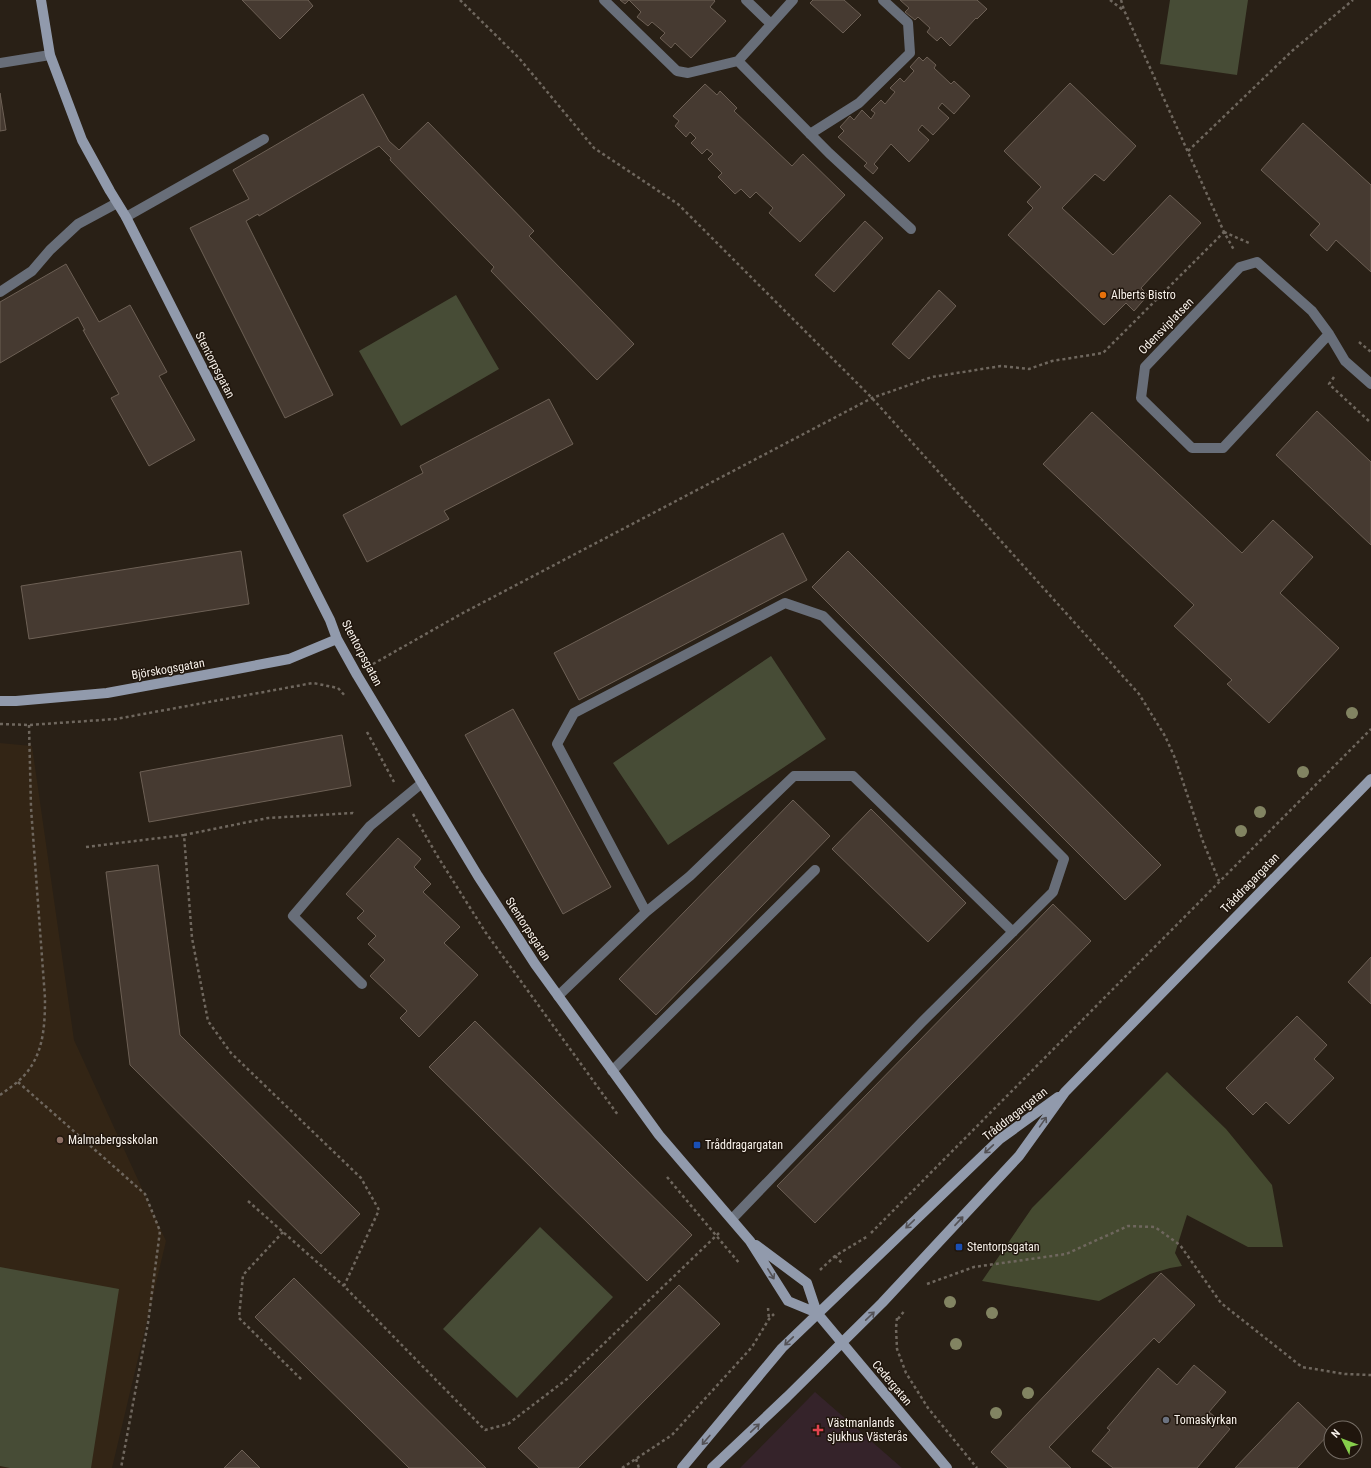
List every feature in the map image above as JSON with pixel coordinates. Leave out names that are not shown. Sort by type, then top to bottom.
[{"type":"street","name":"Stentorpsgatan","points":[[41,0],[50,55],[82,140],[126,217],[330,620],[337,639],[357,675],[478,876],[535,964],[659,1135],[750,1240],[788,1301]]},
{"type":"street","points":[[604,0],[677,71],[688,73],[738,61],[793,0]]},
{"type":"street","points":[[746,0],[771,24]]},
{"type":"street","points":[[810,134],[859,103],[910,53],[908,23],[882,0]]},
{"type":"street","points":[[0,63],[50,55]]},
{"type":"street","points":[[738,61],[810,134],[911,229]]},
{"type":"street","points":[[126,217],[264,139]]},
{"type":"street","points":[[0,292],[32,271],[50,250],[78,224],[117,203]]},
{"type":"street","name":"Odensviplatsen","points":[[1329,334],[1223,448],[1192,448],[1141,398],[1145,367],[1240,267],[1256,262],[1312,311],[1329,334],[1345,360],[1371,384]]},
{"type":"street","points":[[646,912],[557,744],[574,713],[785,603],[823,616],[1064,859],[1053,892],[922,1022],[732,1219]]},
{"type":"street","name":"Björskogsgatan","points":[[0,701],[107,693],[289,659],[337,639]]},
{"type":"street","points":[[558,996],[646,912],[690,876],[794,776],[853,776],[1013,932]]},
{"type":"street","name":"Tråddragargatan","points":[[712,1468],[882,1303],[1019,1156],[1065,1092],[1371,779]]},
{"type":"street","points":[[362,984],[293,916],[370,826],[422,783]]},
{"type":"street","points":[[612,1071],[815,870]]},
{"type":"street","name":"Tråddragargatan","points":[[682,1468],[782,1348],[817,1313],[1000,1139],[1065,1092]]},
{"type":"street","name":"Stentorpsgatan","points":[[750,1240],[807,1283]]},
{"type":"street","points":[[807,1283],[817,1313]]},
{"type":"street","points":[[788,1301],[817,1313]]},
{"type":"street","name":"Cedergatan","points":[[817,1313],[947,1468]]},
{"type":"path","points":[[460,0],[519,58],[594,148],[678,204],[872,398],[1139,694],[1165,736],[1175,758],[1202,839],[1219,881]]},
{"type":"path","points":[[1110,0],[1124,10]]},
{"type":"path","points":[[0,724],[29,725],[116,719],[313,683],[338,688],[378,660],[461,614],[872,398],[932,377],[1001,366],[1029,369],[1052,361],[1103,353],[1224,232],[1124,10],[1121,0]]},
{"type":"path","points":[[1188,150],[1292,51],[1353,0]]},
{"type":"path","points":[[1359,342],[1371,352]]},
{"type":"path","points":[[1329,384],[1371,422]]},
{"type":"path","points":[[0,1095],[18,1082],[30,1068],[40,1049],[45,1020],[31,808],[29,725]]},
{"type":"path","points":[[807,1283],[835,1256],[866,1238],[1371,729]]},
{"type":"path","points":[[86,847],[184,835],[268,818],[353,813],[370,826]]},
{"type":"path","points":[[184,835],[192,938],[208,1021],[231,1053],[361,1178],[379,1210],[344,1286]]},
{"type":"path","points":[[18,1082],[145,1194],[160,1231],[148,1323],[121,1468]]},
{"type":"path","points":[[248,1201],[344,1286],[485,1430],[508,1424],[567,1379],[732,1219]]},
{"type":"path","points":[[923,1285],[974,1267],[1066,1254],[1128,1226],[1155,1227],[1180,1245],[1221,1303],[1302,1366],[1345,1374],[1371,1375]]},
{"type":"path","points":[[283,1232],[243,1275],[239,1318],[302,1380]]},
{"type":"path","points":[[622,1468],[672,1435],[752,1347],[769,1319],[788,1301]]},
{"type":"path","points":[[898,1319],[906,1308]]},
{"type":"path","points":[[897,1349],[906,1373],[928,1408],[977,1468]]},
{"type":"path","points":[[636,1459],[639,1468]]},
{"type":"shaded area","name":"Malmabergsskolan","points":[[0,743],[32,746],[74,1040],[166,1241],[112,1468],[0,1468]]},
{"type":"shaded area","name":"Västmanlands sjukhus Västerås","points":[[815,1392],[902,1468],[740,1468]]},
{"type":"green space","points":[[1170,0],[1248,0],[1237,75],[1160,64]]},
{"type":"green space","points":[[456,295],[499,369],[401,426],[359,351]]},
{"type":"green space","points":[[771,656],[826,739],[668,845],[613,763]]},
{"type":"green space","points":[[1167,1072],[1226,1129],[1272,1185],[1283,1247],[1248,1247],[1187,1215],[1175,1253],[1182,1266],[1150,1274],[1099,1301],[982,1281],[1032,1208]]},
{"type":"green space","points":[[540,1227],[613,1297],[517,1398],[443,1329]]},
{"type":"green space","points":[[0,1267],[119,1289],[91,1468],[10,1468],[0,1466]]},
{"type":"building","points":[[242,0],[308,0],[313,6],[280,39]]},
{"type":"building","points":[[620,0],[629,0],[625,4]]},
{"type":"building","points":[[629,0],[714,0],[715,1],[710,7],[726,21],[691,58],[675,43],[671,48],[660,38],[665,33],[652,22],[648,26],[637,17],[641,12]]},
{"type":"building","points":[[813,0],[844,0],[861,15],[843,33],[810,3]]},
{"type":"building","points":[[900,0],[977,0],[987,9],[977,19],[976,18],[950,46],[941,37],[937,41],[927,32],[930,28],[918,17],[915,20],[905,12],[909,8]]},
{"type":"building","points":[[919,57],[923,61],[927,57],[936,65],[934,68],[951,84],[954,81],[970,96],[954,114],[942,103],[938,108],[949,118],[933,135],[922,125],[918,130],[929,140],[909,162],[891,144],[874,164],[878,168],[873,174],[864,166],[867,163],[838,137],[844,131],[840,127],[850,116],[854,120],[862,110],[871,119],[875,113],[871,110],[881,100],[885,104],[895,92],[890,88],[900,78],[904,82],[914,71],[910,67]]},
{"type":"building","points":[[1070,83],[1136,146],[1104,181],[1095,174],[1062,208],[1113,255],[1170,195],[1201,223],[1141,288],[1148,295],[1134,311],[1126,303],[1104,325],[1008,235],[1033,208],[1027,202],[1041,187],[1004,151]]},
{"type":"building","points":[[705,84],[717,95],[720,91],[737,108],[734,111],[792,166],[803,154],[845,195],[800,242],[769,213],[773,208],[756,192],[750,198],[741,189],[735,194],[718,177],[722,173],[708,159],[713,154],[707,149],[702,154],[691,143],[696,138],[690,132],[686,137],[675,126],[679,121],[673,116]]},
{"type":"building","points":[[0,93],[6,130],[0,131]]},
{"type":"building","points":[[363,94],[389,141],[399,150],[428,122],[534,231],[529,236],[634,344],[597,380],[491,271],[494,267],[390,160],[391,158],[379,146],[259,216],[258,214],[246,221],[333,395],[285,418],[190,228],[249,199],[233,170]]},
{"type":"building","points":[[1303,123],[1371,185],[1371,272],[1336,240],[1327,251],[1310,235],[1320,224],[1261,170]]},
{"type":"building","points":[[865,221],[883,238],[834,292],[815,275]]},
{"type":"building","points":[[66,264],[99,322],[130,305],[167,372],[159,376],[195,440],[149,466],[111,398],[119,394],[83,330],[85,330],[78,317],[0,363],[0,302]]},
{"type":"building","points":[[939,290],[956,306],[909,359],[892,344]]},
{"type":"building","points":[[549,399],[573,444],[444,511],[449,519],[367,562],[343,515],[423,473],[420,466]]},
{"type":"building","points":[[1317,411],[1371,462],[1371,545],[1276,455]]},
{"type":"building","points":[[1092,412],[1242,553],[1273,520],[1313,557],[1280,593],[1339,648],[1269,723],[1227,684],[1232,680],[1174,626],[1194,605],[1043,464]]},
{"type":"building","points":[[783,533],[807,580],[579,700],[554,653]]},
{"type":"building","points":[[241,551],[249,604],[29,639],[21,586]]},
{"type":"building","points":[[848,551],[1161,865],[1125,900],[812,587]]},
{"type":"building","points":[[513,709],[611,887],[563,914],[465,735]]},
{"type":"building","points":[[342,735],[351,786],[149,822],[140,772]]},
{"type":"building","points":[[793,800],[830,836],[656,1015],[619,979]]},
{"type":"building","points":[[871,809],[966,903],[928,942],[832,849]]},
{"type":"building","points":[[398,838],[421,859],[414,867],[431,884],[423,892],[460,927],[444,943],[478,975],[419,1037],[400,1018],[407,1011],[370,976],[385,960],[368,944],[376,936],[357,918],[364,911],[346,894]]},
{"type":"building","points":[[158,865],[180,1035],[360,1214],[321,1254],[130,1065],[106,872]]},
{"type":"building","points":[[1053,904],[1091,941],[815,1223],[777,1186]]},
{"type":"building","points":[[1371,957],[1371,1004],[1348,982]]},
{"type":"building","points":[[1297,1016],[1327,1045],[1314,1059],[1334,1078],[1289,1124],[1266,1102],[1253,1115],[1226,1088]]},
{"type":"building","points":[[475,1021],[692,1235],[647,1281],[429,1067]]},
{"type":"building","points":[[1161,1273],[1195,1305],[1159,1343],[1154,1338],[1049,1447],[1071,1468],[1008,1468],[991,1452]]},
{"type":"building","points":[[294,1278],[486,1468],[409,1468],[255,1317]]},
{"type":"building","points":[[679,1285],[720,1324],[578,1468],[539,1468],[518,1448]]},
{"type":"building","name":"Tomaskyrkan","points":[[1194,1365],[1226,1392],[1209,1412],[1230,1429],[1197,1468],[1113,1468],[1092,1451],[1110,1430],[1107,1428],[1158,1368],[1177,1385]]},
{"type":"building","points":[[1298,1402],[1323,1426],[1323,1440],[1297,1468],[1235,1468]]},
{"type":"building","points":[[242,1450],[260,1468],[224,1468]]},
{"type":"place","name":"Alberts Bistro","points":[[1103,295]]},
{"type":"place","name":"Malmabergsskolan","points":[[60,1140]]},
{"type":"place","name":"Tråddragargatan","points":[[697,1145]]},
{"type":"place","name":"Stentorpsgatan","points":[[959,1247]]},
{"type":"place","name":"Tomaskyrkan","points":[[1166,1420]]},
{"type":"place","name":"Västmanlands sjukhus Västerås","points":[[818,1430]]}]
